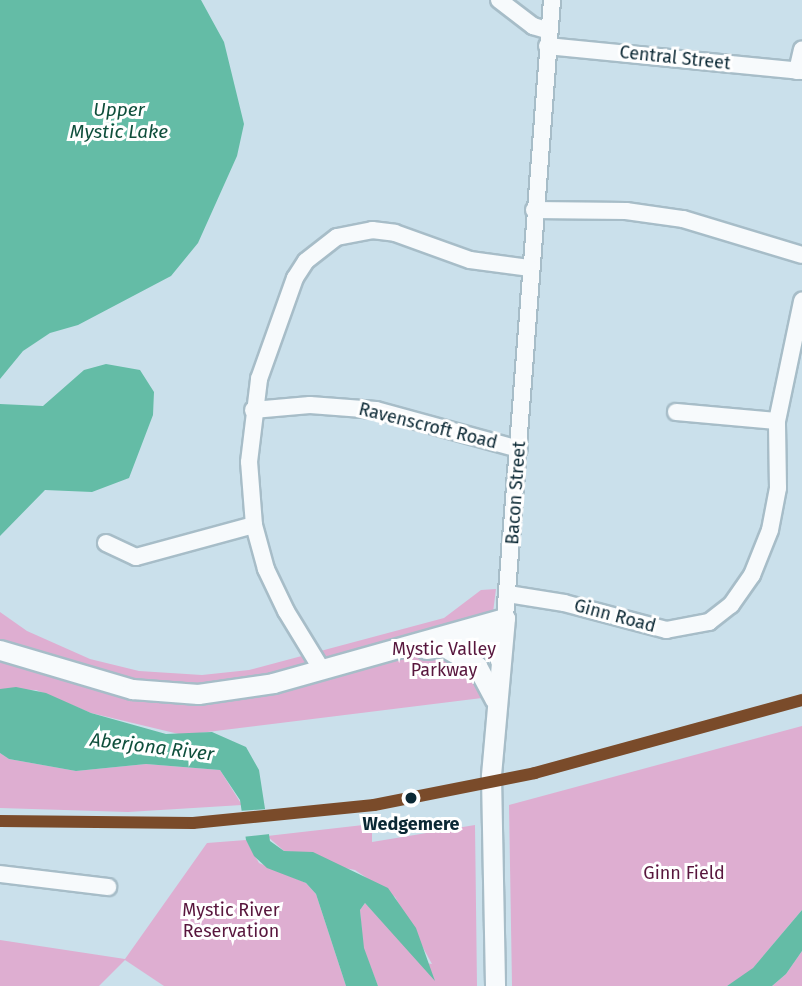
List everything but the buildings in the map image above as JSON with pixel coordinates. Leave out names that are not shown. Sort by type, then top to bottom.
[{"type":"main road","points":[[0,650],[99,682],[166,694],[241,690],[397,650],[505,618]]},
{"type":"main road","name":"Bacon Street","points":[[495,986],[491,789],[495,703],[505,618]]},
{"type":"main road","points":[[397,650],[445,648],[502,638]]},
{"type":"main road","points":[[445,648],[463,654],[477,666],[495,703]]},
{"type":"street","points":[[499,0],[548,38]]},
{"type":"street","name":"Bacon Street","points":[[505,618],[552,0]]},
{"type":"street","name":"Central Street","points":[[548,38],[800,71]]},
{"type":"street","points":[[800,71],[802,50]]},
{"type":"street","points":[[534,210],[626,211],[683,219],[802,255]]},
{"type":"street","points":[[322,670],[286,611],[266,569],[254,525],[249,462],[253,410],[268,346],[295,278],[306,261],[337,237],[372,230],[395,233],[470,260],[530,268]]},
{"type":"street","name":"Ginn Road","points":[[508,594],[577,606],[658,629],[692,629],[709,622],[742,591],[766,541],[778,488],[777,421],[802,301]]},
{"type":"street","name":"Ravenscroft Road","points":[[253,410],[310,405],[376,410],[519,449]]},
{"type":"street","points":[[676,412],[777,421]]},
{"type":"street","points":[[106,543],[136,557],[254,525]]},
{"type":"street","points":[[0,874],[108,887]]},
{"type":"green space","name":"Mystic Valley Parkway","points":[[496,589],[482,698],[183,735],[91,713],[36,690],[0,689],[0,612],[27,631],[90,659],[139,671],[202,675],[249,670],[444,618],[481,590]]},
{"type":"green space","name":"Ginn Field","points":[[802,726],[802,910],[749,973],[727,986],[512,986],[509,805]]},
{"type":"green space","points":[[0,753],[9,759],[76,771],[146,764],[220,770],[242,805],[128,812],[0,808]]},
{"type":"green space","points":[[372,824],[372,842],[475,825],[477,986],[378,986],[363,948],[360,910],[365,903],[420,962],[432,964],[395,897],[355,870],[334,866],[318,855],[284,851],[267,836]]},
{"type":"green space","name":"Mystic River Reservation","points":[[246,840],[259,863],[306,883],[316,894],[346,986],[164,986],[125,960],[99,986],[0,986],[0,940],[125,959],[207,843]]},
{"type":"green space","points":[[802,951],[802,986],[772,986],[786,974]]},
{"type":"water","name":"Upper Mystic Lake","points":[[0,0],[201,0],[224,42],[244,124],[237,156],[198,243],[171,276],[78,325],[50,333],[23,351],[0,379]]},
{"type":"water","points":[[106,364],[140,370],[154,392],[153,415],[129,478],[92,492],[45,490],[0,536],[0,404],[43,406],[84,370]]},
{"type":"water","name":"Aberjona River","points":[[16,687],[46,693],[91,713],[166,734],[212,732],[246,747],[259,770],[270,841],[284,851],[313,852],[388,888],[416,928],[435,981],[365,903],[360,910],[364,948],[378,986],[346,986],[316,894],[306,883],[267,868],[254,856],[246,840],[240,800],[220,770],[146,764],[76,771],[9,759],[0,753],[0,689]]},
{"type":"water","points":[[802,910],[802,951],[786,974],[772,986],[727,986],[753,968]]},
{"type":"pier","points":[[268,809],[270,834],[242,837],[239,811]]},
{"type":"transit line","points":[[0,821],[193,823],[374,805],[535,773],[802,700]]},
{"type":"place","name":"Wedgemere","points":[[411,798]]}]
